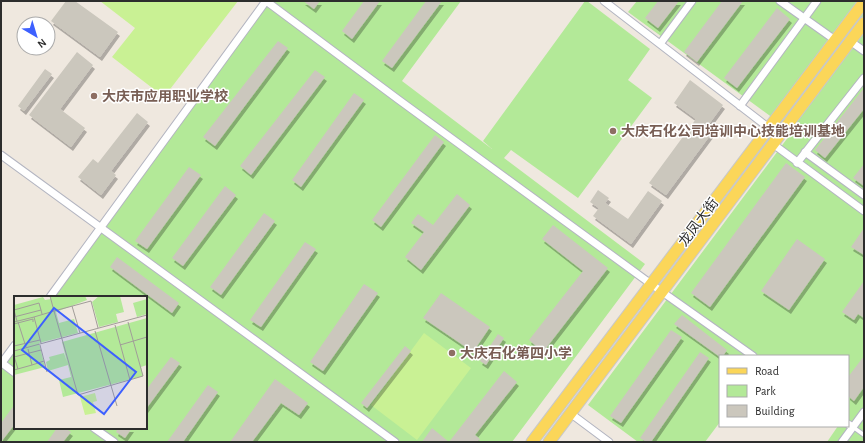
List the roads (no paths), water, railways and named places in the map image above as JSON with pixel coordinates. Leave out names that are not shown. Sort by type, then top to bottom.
[{"type":"main road","name":"龙凤大街","points":[[532,442],[864,2]]},
{"type":"main road","name":"龙凤大街","points":[[549,442],[864,23]]},
{"type":"street","points":[[51,296],[266,1],[651,284],[753,355]]},
{"type":"street","points":[[604,1],[769,128]]},
{"type":"street","points":[[660,44],[692,1]]},
{"type":"street","points":[[780,1],[835,40]]},
{"type":"street","points":[[740,106],[818,1]]},
{"type":"street","points":[[850,41],[864,51]]},
{"type":"street","points":[[797,163],[864,78]]},
{"type":"street","points":[[773,144],[864,211]]},
{"type":"street","points":[[805,152],[864,196],[857,206]]},
{"type":"street","points":[[1,155],[395,442]]},
{"type":"street","points":[[14,346],[1,364],[14,372]]},
{"type":"street","points":[[842,442],[850,425],[864,412]]},
{"type":"street","points":[[570,413],[609,442]]},
{"type":"street","points":[[95,429],[114,442]]},
{"type":"lane","points":[[850,425],[864,435]]},
{"type":"place","name":"大庆市应用职业学校","points":[[94,96]]},
{"type":"place","name":"大庆石化公司培训中心技能培训基地","points":[[613,131]]},
{"type":"place","name":"大庆石化第四小学","points":[[452,353]]}]
